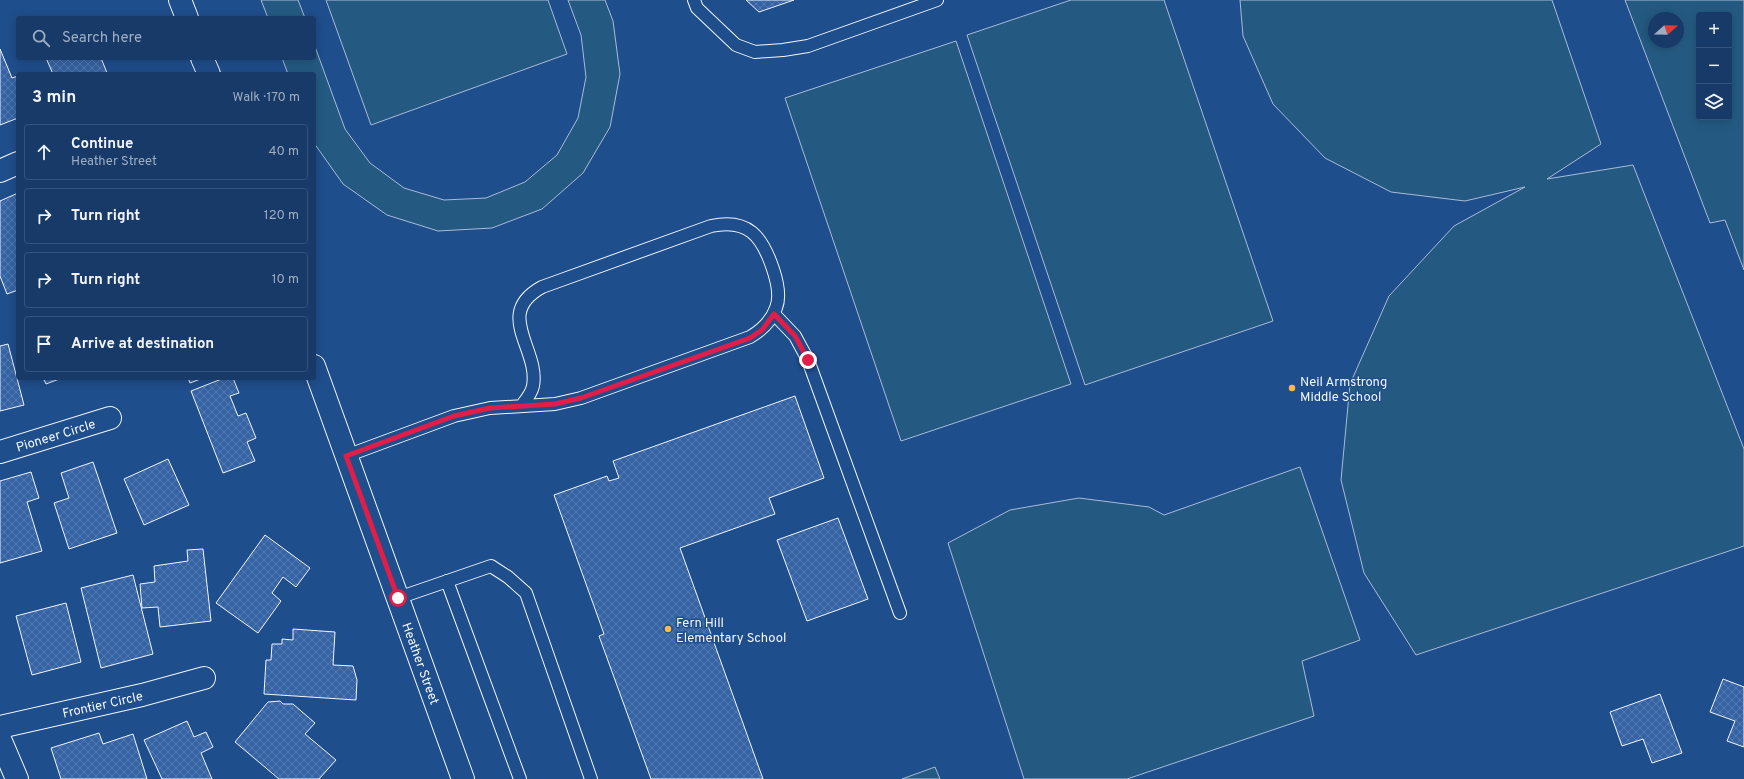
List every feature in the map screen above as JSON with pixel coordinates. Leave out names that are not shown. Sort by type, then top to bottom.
[{"type":"street","points":[[180,0],[186,16]]},
{"type":"street","points":[[203,60],[208,72]]},
{"type":"street","points":[[0,171],[16,164]]},
{"type":"street","name":"Heather Street","points":[[316,372],[463,779]]},
{"type":"street","name":"Pioneer Circle","points":[[0,452],[110,418]]},
{"type":"street","name":"Frontier Circle","points":[[0,727],[142,695],[204,678]]},
{"type":"street","points":[[0,739],[17,779]]},
{"type":"lane","points":[[694,0],[697,8],[736,45],[755,52],[808,46],[937,0]]},
{"type":"lane","points":[[346,456],[454,416],[490,408],[555,404],[581,398],[750,338],[762,330],[774,314],[777,307],[778,293],[776,279],[766,250],[759,238],[749,230],[737,224],[724,223],[711,226],[549,284],[532,292],[524,301],[520,311],[519,323],[533,372],[533,387],[522,405]]},
{"type":"lane","points":[[774,314],[795,336],[808,360],[900,613]]},
{"type":"lane","points":[[398,598],[491,566],[508,577],[526,593],[591,779]]},
{"type":"lane","points":[[447,581],[520,779]]},
{"type":"shaded area","points":[[261,0],[298,0],[304,16],[267,16]]},
{"type":"shaded area","points":[[326,0],[548,0],[567,54],[371,125]]},
{"type":"shaded area","points":[[568,0],[605,0],[613,21],[620,74],[610,127],[583,173],[542,209],[492,228],[438,231],[387,215],[343,184],[316,146],[316,72],[287,72],[283,60],[316,60],[316,49],[345,129],[370,163],[404,188],[444,200],[486,198],[525,182],[557,155],[578,118],[586,77],[581,35]]},
{"type":"shaded area","points":[[1071,0],[1164,0],[1273,321],[1085,385],[967,35]]},
{"type":"shaded area","points":[[1240,0],[1552,0],[1601,144],[1547,179],[1633,165],[1744,449],[1744,546],[1416,655],[1364,573],[1341,480],[1350,384],[1389,296],[1454,226],[1525,187],[1465,201],[1391,192],[1325,158],[1273,104],[1243,36]]},
{"type":"shaded area","points":[[1625,0],[1744,0],[1744,270],[1725,220],[1710,223]]},
{"type":"shaded area","points":[[956,41],[1071,384],[901,441],[785,98]]},
{"type":"shaded area","points":[[1300,467],[1360,640],[1302,661],[1314,716],[1127,779],[1024,779],[948,543],[1010,510],[1079,498],[1149,507],[1164,515]]},
{"type":"shaded area","points":[[935,767],[940,779],[902,779]]},
{"type":"building","points":[[746,0],[794,0],[759,12]]},
{"type":"building","points":[[0,49],[12,78],[16,77],[16,119],[0,125]]},
{"type":"building","points":[[47,60],[102,60],[107,72],[52,72]]},
{"type":"building","points":[[16,194],[16,291],[7,294],[0,276],[0,201]]},
{"type":"building","points":[[8,344],[16,380],[17,380],[24,405],[0,411],[0,346]]},
{"type":"building","points":[[44,380],[57,380],[46,384]]},
{"type":"building","points":[[189,380],[198,380],[190,383]]},
{"type":"building","points":[[219,380],[234,380],[239,393],[230,396],[238,416],[246,413],[256,438],[247,442],[255,461],[223,473],[191,391]]},
{"type":"building","points":[[795,396],[824,478],[769,498],[775,514],[680,548],[763,779],[651,779],[599,636],[604,634],[554,495],[607,476],[609,481],[619,478],[613,461]]},
{"type":"building","points":[[168,459],[189,505],[144,525],[124,479]]},
{"type":"building","points":[[93,462],[117,533],[69,549],[54,503],[69,498],[61,473]]},
{"type":"building","points":[[31,472],[39,498],[27,502],[42,551],[0,563],[0,481]]},
{"type":"building","points":[[838,518],[868,599],[807,621],[777,540]]},
{"type":"building","points":[[265,535],[310,568],[296,587],[283,577],[272,593],[281,601],[258,633],[216,603]]},
{"type":"building","points":[[203,549],[211,621],[160,627],[158,607],[142,608],[140,584],[155,582],[154,566],[188,561],[187,550]]},
{"type":"building","points":[[133,575],[153,654],[101,668],[81,588]]},
{"type":"building","points":[[66,603],[81,662],[32,675],[16,616]]},
{"type":"building","points":[[293,629],[335,632],[333,665],[353,666],[357,680],[356,700],[264,694],[266,660],[271,660],[272,644],[282,644],[282,639],[293,640]]},
{"type":"building","points":[[1723,679],[1744,687],[1744,747],[1727,741],[1735,721],[1710,712]]},
{"type":"building","points":[[1660,694],[1682,753],[1652,763],[1643,739],[1622,746],[1610,712]]},
{"type":"building","points":[[280,701],[283,704],[293,704],[315,723],[305,734],[336,760],[319,779],[279,779],[235,742],[268,702]]},
{"type":"building","points":[[187,721],[194,737],[206,732],[213,747],[201,753],[212,779],[162,779],[144,740]]},
{"type":"building","points":[[99,733],[103,744],[133,734],[147,779],[61,779],[51,748]]},
{"type":"place","name":"Neil Armstrong Middle School","points":[[1292,388]]},
{"type":"place","name":"Fern Hill Elementary School","points":[[668,629]]},
{"type":"route","points":[[398,598],[346,456],[454,416],[490,408],[555,404],[581,398],[750,338],[762,330],[774,314],[795,336],[808,360]]}]
